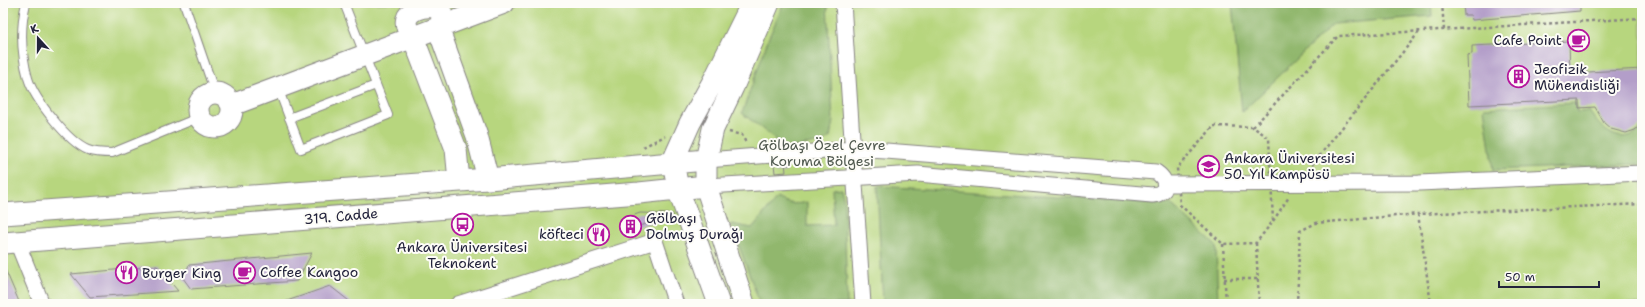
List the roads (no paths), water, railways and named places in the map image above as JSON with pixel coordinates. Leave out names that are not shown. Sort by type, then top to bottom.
[{"type":"street","points":[[459,181],[456,149],[413,37],[408,31],[406,19],[412,10],[422,4],[430,3],[438,6],[441,11],[442,20],[439,27],[477,136],[488,179]]},
{"type":"street","points":[[232,105],[504,3]]},
{"type":"street","points":[[719,304],[678,189],[673,161],[690,122],[716,76],[752,3]]},
{"type":"street","points":[[744,304],[706,186],[706,160],[713,129],[734,87],[769,3]]},
{"type":"street","points":[[843,3],[863,304]]},
{"type":"street","points":[[215,93],[226,96],[232,105],[231,116],[224,124],[218,126],[208,124],[200,117],[199,106],[205,97],[215,93]]},
{"type":"street","points":[[706,160],[853,150],[1156,172],[1162,176],[1165,184],[1164,190],[1158,194],[1152,195],[918,174],[706,186]]},
{"type":"street","name":"319. Cadde","points":[[8,214],[488,179],[673,161],[706,160]]},
{"type":"street","points":[[1165,184],[1419,183],[1642,174]]},
{"type":"street","name":"319. Cadde","points":[[16,242],[706,186]]},
{"type":"street","points":[[8,214],[16,242],[42,304]]},
{"type":"street","points":[[458,304],[655,241],[676,304]]},
{"type":"lane","points":[[26,3],[22,21],[22,48],[28,80],[43,108],[64,132],[86,149],[102,153],[112,153],[200,117]]},
{"type":"lane","points":[[184,3],[215,93]]},
{"type":"lane","points":[[278,88],[301,149],[388,115],[344,3]]},
{"type":"lane","points":[[290,118],[376,85]]},
{"type":"place","name":"Cafe Point","points":[[1578,40]]},
{"type":"place","name":"Jeofizik Mühendisliği","points":[[1519,77]]},
{"type":"place","name":"Ankara Üniversitesi 50. Yıl Kampüsü","points":[[1209,166]]},
{"type":"place","name":"Ankara Üniversitesi Teknokent","points":[[462,225]]},
{"type":"place","name":"Gölbaşı Dolmuş Durağı","points":[[631,226]]},
{"type":"place","name":"köfteci","points":[[599,234]]},
{"type":"place","name":"Coffee Kangoo","points":[[244,272]]},
{"type":"place","name":"Burger King","points":[[127,273]]},
{"type":"park label","name":"Gölbaşı Özel Çevre Koruma Bölgesi","points":[[822,154]]}]
